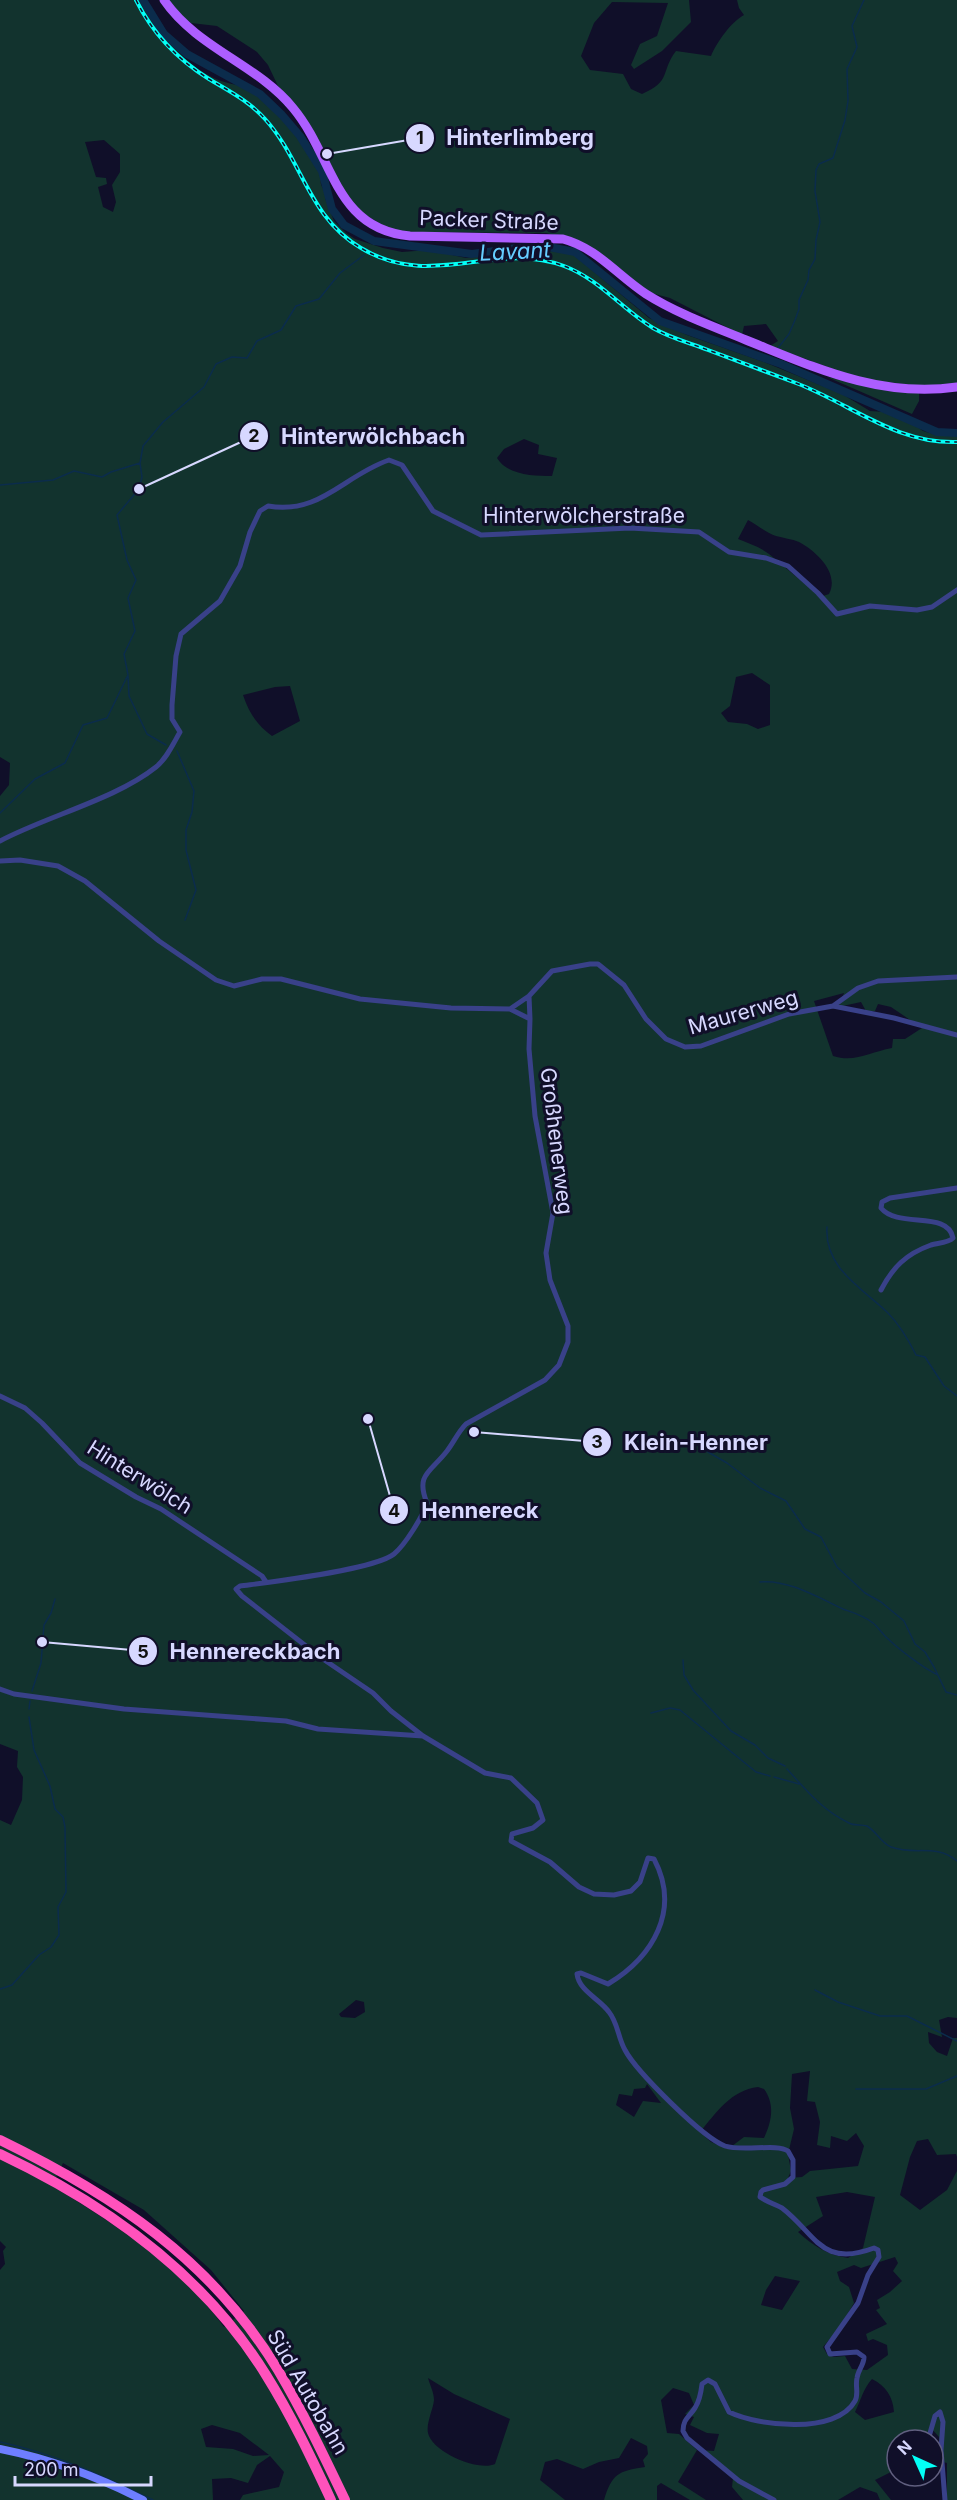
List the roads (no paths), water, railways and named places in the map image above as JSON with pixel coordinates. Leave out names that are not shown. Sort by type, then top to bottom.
[{"type":"highway","name":"Süd Autobahn","points":[[0,2140],[60,2170],[108,2198],[160,2236],[208,2280],[243,2321],[278,2369],[345,2500]]},
{"type":"highway","name":"Süd Autobahn","points":[[0,2154],[54,2181],[102,2209],[153,2247],[198,2288],[229,2324],[266,2375],[291,2418],[331,2500]]},
{"type":"main road","name":"Packer Straße","points":[[164,0],[192,31],[282,95],[309,130],[347,204],[374,227],[385,232],[410,236],[563,239],[598,255],[646,294],[671,308],[833,375],[877,386],[924,389],[957,387]]},
{"type":"street","name":"Hinterwölcherstraße","points":[[0,841],[122,787],[156,767],[165,758],[180,732],[172,719],[172,705],[176,656],[181,634],[220,601],[240,566],[250,532],[260,512],[268,506],[284,508],[317,502],[372,466],[389,460],[402,465],[433,511],[481,535],[630,528],[699,532],[729,552],[766,558],[788,566],[818,592],[837,614],[870,606],[917,610],[932,607],[957,590]]},
{"type":"street","points":[[0,861],[20,860],[58,866],[85,880],[159,941],[216,980],[234,986],[262,979],[281,979],[360,999],[451,1008],[510,1009],[530,1019]]},
{"type":"street","name":"Maurerweg","points":[[510,1009],[529,996],[552,971],[590,963],[598,964],[624,985],[646,1019],[666,1039],[685,1047],[701,1046],[789,1014],[833,1006],[858,988],[878,981],[957,977]]},
{"type":"street","name":"Großhenerweg","points":[[423,1736],[391,1712],[373,1693],[320,1657],[237,1592],[237,1587],[374,1564],[394,1554],[424,1513],[427,1503],[422,1490],[424,1476],[447,1452],[459,1431],[466,1424],[545,1380],[559,1365],[568,1341],[568,1326],[550,1280],[546,1253],[553,1213],[535,1116],[529,1049],[529,996]]},
{"type":"street","points":[[833,1006],[894,1018],[957,1035]]},
{"type":"street","points":[[881,1290],[894,1267],[904,1259],[931,1245],[950,1241],[953,1238],[951,1229],[943,1224],[914,1221],[890,1214],[882,1209],[882,1203],[890,1198],[957,1188]]},
{"type":"street","name":"Hinterwölch","points":[[0,1396],[25,1408],[80,1463],[136,1497],[161,1509],[262,1576],[266,1582]]},
{"type":"street","points":[[0,1689],[14,1694],[124,1709],[286,1721],[318,1729],[423,1736],[485,1773],[509,1777],[529,1794],[540,1808],[543,1820],[536,1827],[512,1834],[511,1841],[550,1862],[579,1887],[594,1894],[614,1895],[631,1891],[642,1877],[647,1859],[653,1858],[666,1894],[663,1917],[652,1942],[629,1969],[608,1984],[580,1973],[577,1977],[582,1987],[609,2012],[630,2058],[708,2136],[733,2147],[766,2149],[778,2146],[788,2151],[794,2167],[793,2177],[785,2184],[763,2190],[760,2197],[783,2210],[814,2241],[837,2254],[858,2254],[874,2248],[879,2250],[879,2258],[868,2276],[858,2303],[827,2348],[834,2356],[857,2352],[864,2357],[857,2378],[858,2395],[848,2409],[835,2417],[814,2424],[759,2422],[729,2412],[715,2384],[705,2380],[696,2407],[685,2420],[683,2431],[687,2438],[739,2481],[774,2500]]},
{"type":"street","points":[[932,2428],[935,2416],[940,2412],[942,2428]]},
{"type":"street","points":[[0,2449],[27,2454],[81,2472],[144,2500]]},
{"type":"waterway","name":"Lavant","points":[[143,0],[164,34],[187,54],[260,94],[282,115],[300,136],[322,171],[332,209],[344,225],[374,241],[472,254],[517,248],[549,247],[575,252],[660,321],[781,364],[937,432],[957,433]]},
{"type":"waterway","points":[[778,348],[789,334],[795,320],[799,300],[815,259],[820,222],[815,191],[816,170],[819,164],[833,158],[845,120],[848,101],[847,69],[857,47],[852,26],[864,0]]},
{"type":"waterway","points":[[0,813],[35,779],[65,763],[83,725],[107,718],[128,675],[124,654],[135,631],[128,598],[136,580],[127,560],[117,515],[139,489],[142,477],[140,463],[143,446],[163,422],[204,387],[216,364],[232,357],[247,358],[257,341],[281,330],[296,306],[319,299],[340,273],[364,255]]},
{"type":"waterway","points":[[0,485],[53,480],[74,471],[102,477],[140,463]]},
{"type":"waterway","points":[[128,676],[129,696],[147,734],[166,745]]},
{"type":"waterway","points":[[177,751],[194,791],[192,812],[186,830],[186,850],[196,890],[185,920]]},
{"type":"waterway","points":[[827,1227],[828,1241],[838,1266],[856,1286],[892,1318],[904,1332],[916,1355],[925,1357],[944,1386],[957,1396]]},
{"type":"waterway","points":[[696,1440],[708,1452],[760,1488],[786,1501],[805,1529],[821,1537],[837,1567],[865,1593],[881,1602],[904,1621],[915,1644],[925,1652],[934,1667],[946,1692],[957,1695]]},
{"type":"waterway","points":[[760,1582],[792,1586],[866,1618],[903,1652],[938,1675]]},
{"type":"waterway","points":[[32,1691],[41,1663],[44,1625],[55,1599]]},
{"type":"waterway","points":[[683,1660],[684,1675],[693,1690],[731,1731],[755,1745],[768,1758],[785,1766]]},
{"type":"waterway","points":[[29,1709],[30,1701]]},
{"type":"waterway","points":[[651,1713],[670,1708],[680,1710],[756,1772],[770,1776]]},
{"type":"waterway","points":[[0,1989],[12,1985],[39,1955],[51,1947],[59,1935],[58,1907],[66,1892],[63,1817],[55,1809],[50,1786],[34,1750],[29,1717]]},
{"type":"waterway","points":[[787,1769],[815,1799],[831,1812],[851,1824],[867,1826],[887,1845],[900,1849],[941,1852],[957,1861]]},
{"type":"waterway","points":[[774,1777],[799,1784]]},
{"type":"waterway","points":[[815,1990],[838,2002],[880,2016],[907,2016],[957,2041]]},
{"type":"waterway","points":[[856,2089],[926,2089],[957,2076]]},
{"type":"waterway","points":[[0,2442],[59,2459],[153,2500]]},
{"type":"railway","points":[[136,0],[158,35],[176,54],[197,71],[246,102],[265,119],[289,153],[317,205],[343,235],[361,248],[387,260],[413,265],[438,266],[513,258],[538,260],[564,266],[588,278],[642,320],[666,335],[796,383],[894,430],[914,437],[957,442]]},
{"type":"place","name":"Hinterlimberg","points":[[327,154]]},
{"type":"place","name":"Hinterwölchbach","points":[[139,489]]},
{"type":"place","name":"Hennereck","points":[[368,1419]]},
{"type":"place","name":"Klein-Henner","points":[[474,1432]]},
{"type":"place","name":"Hennereckbach","points":[[42,1642]]}]
